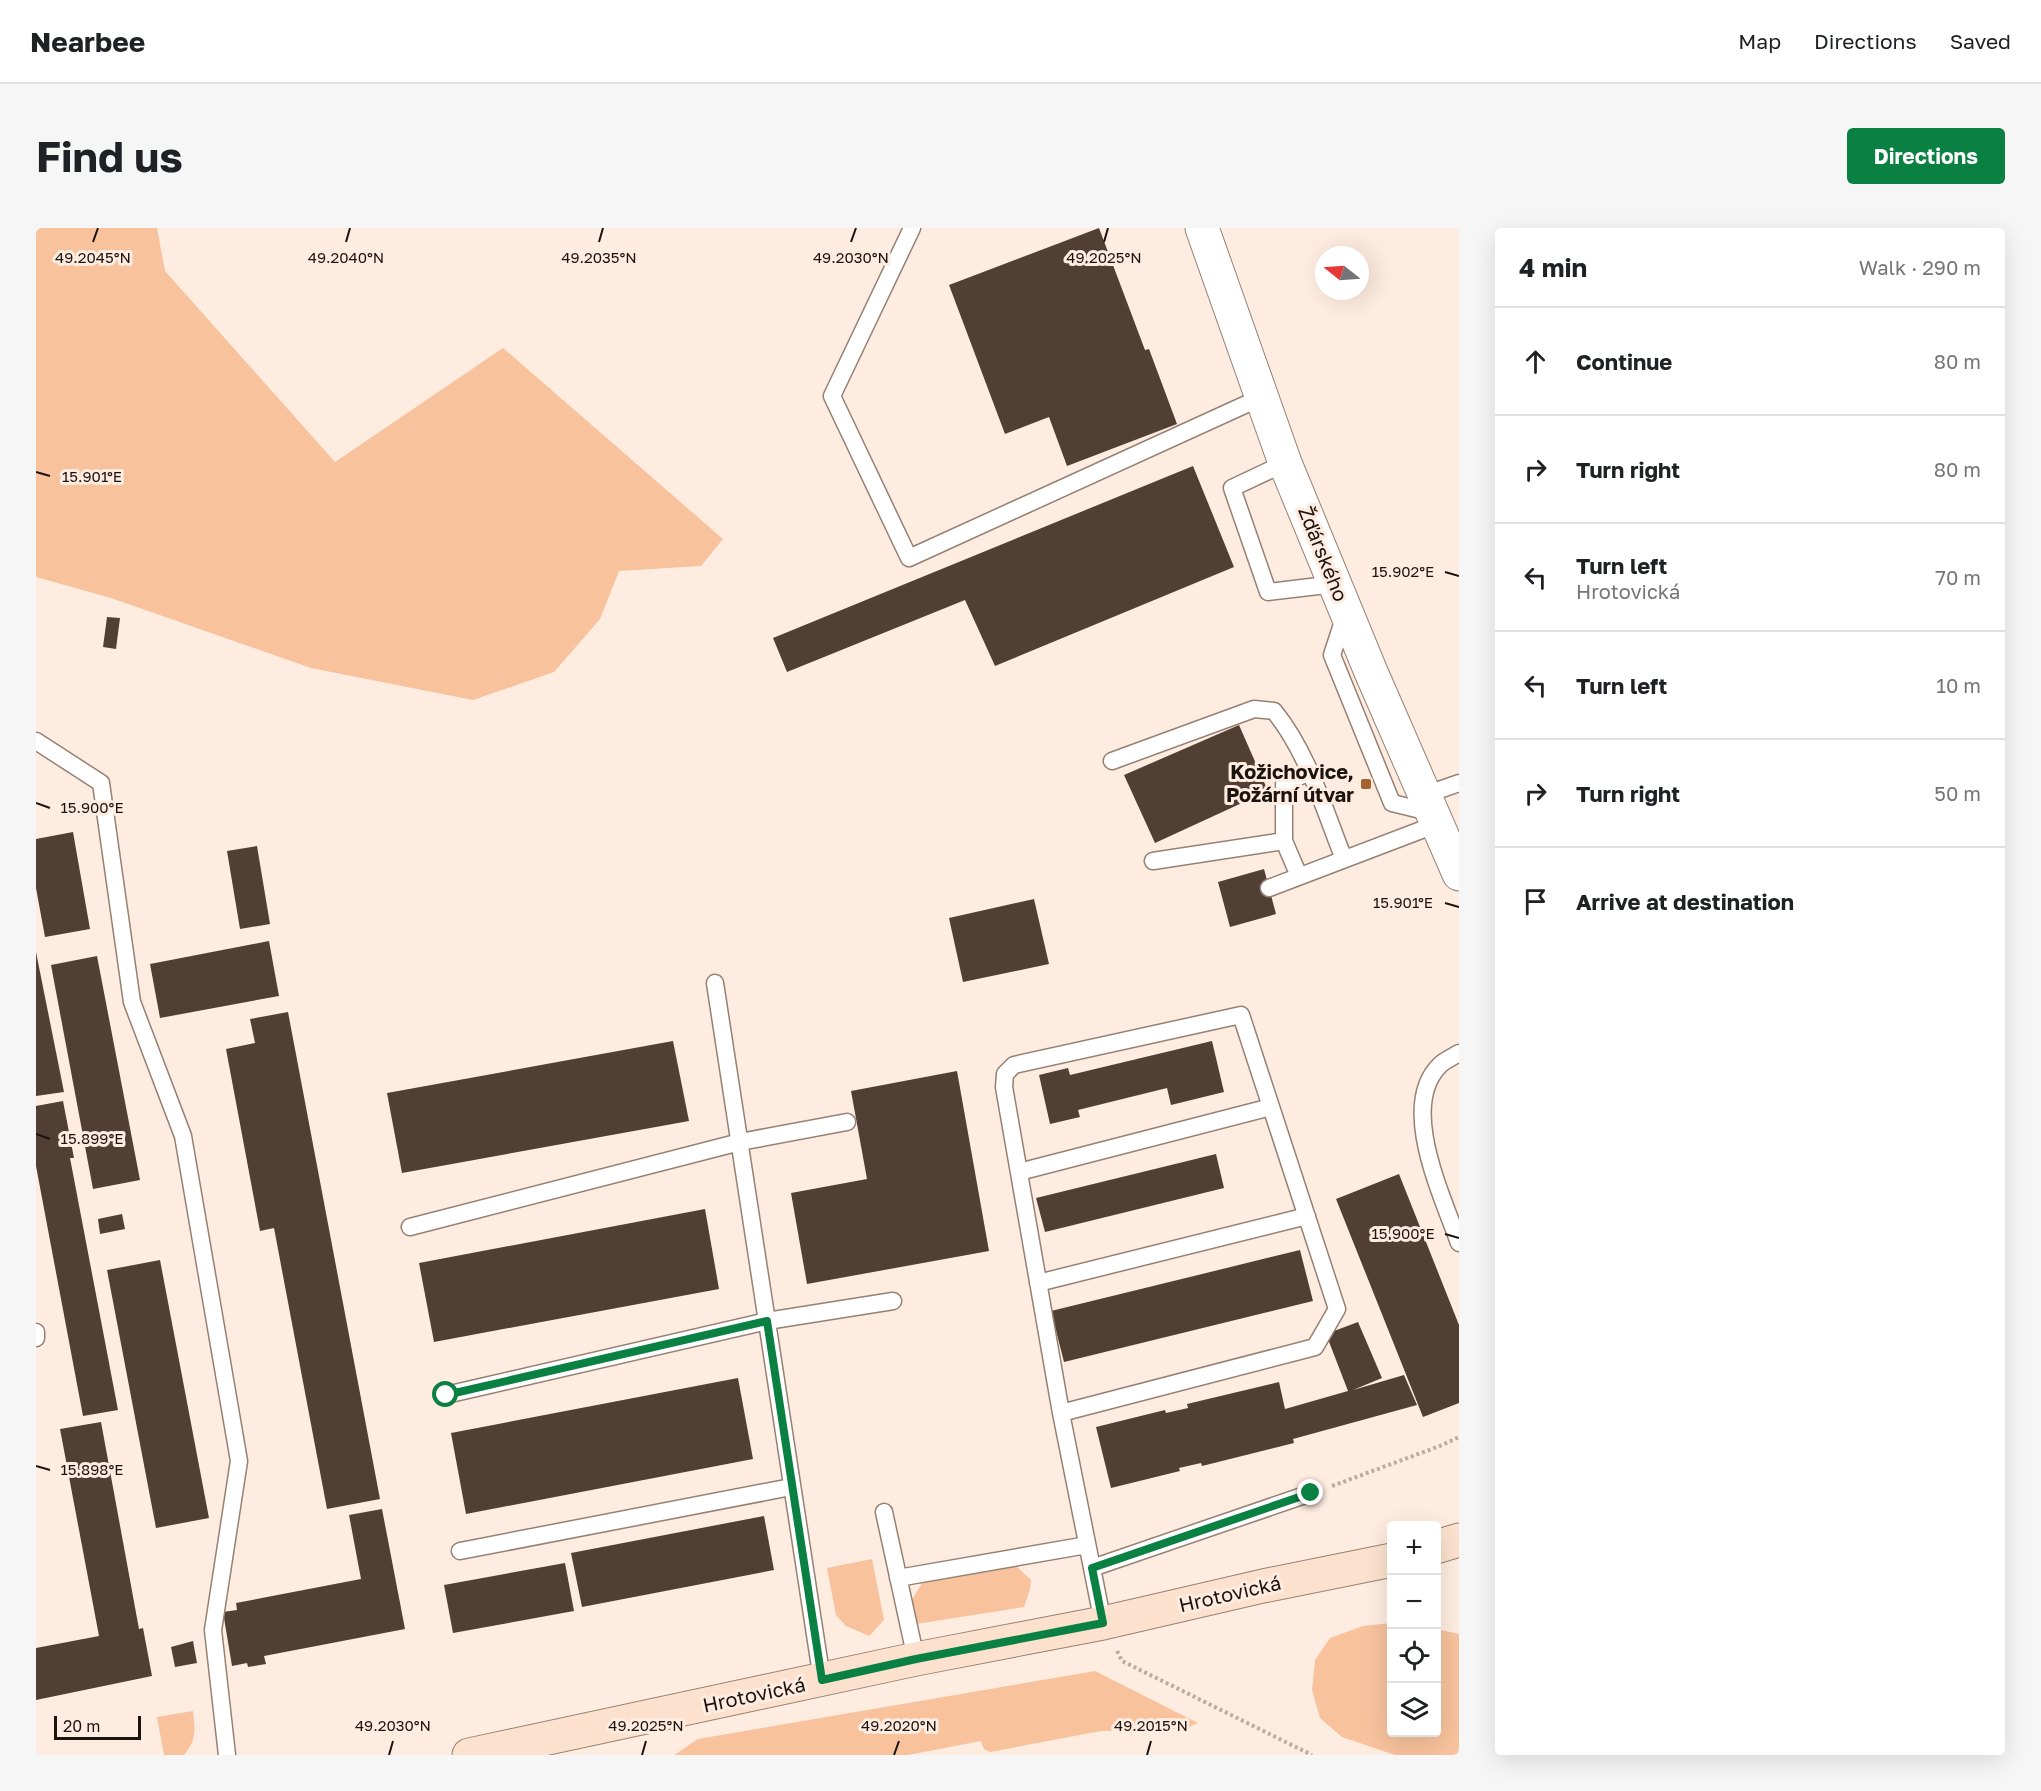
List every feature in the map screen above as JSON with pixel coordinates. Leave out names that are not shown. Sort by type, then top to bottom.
[{"type":"main road","points":[[1441,1546],[1459,1540]]},
{"type":"main road","name":"Hrotovická","points":[[469,1755],[916,1659],[1103,1623],[1263,1586],[1387,1561]]},
{"type":"street","name":"Žďárského","points":[[1202,228],[1285,463],[1459,874]]},
{"type":"lane","points":[[912,228],[832,396],[909,558],[1262,397]]},
{"type":"lane","points":[[1285,463],[1232,488],[1268,592],[1341,598]]},
{"type":"lane","points":[[1112,761],[1254,709],[1274,711],[1288,729],[1309,772],[1344,859]]},
{"type":"lane","points":[[36,741],[101,783],[132,1002],[183,1136],[239,1461],[213,1630],[227,1755]]},
{"type":"lane","points":[[1299,876],[1284,841],[1284,784],[1309,772]]},
{"type":"lane","points":[[1269,888],[1344,859],[1432,811],[1459,783]]},
{"type":"lane","points":[[1153,861],[1284,841]]},
{"type":"lane","points":[[715,983],[822,1680]]},
{"type":"lane","points":[[1061,1413],[1315,1347],[1337,1309],[1241,1015],[1014,1065],[1005,1074],[1004,1087],[1061,1413],[1103,1623]]},
{"type":"lane","points":[[1459,1053],[1440,1064],[1428,1081],[1422,1111],[1424,1141],[1459,1243]]},
{"type":"lane","points":[[1019,1172],[1271,1107]]},
{"type":"lane","points":[[410,1227],[740,1142],[847,1122]]},
{"type":"lane","points":[[1038,1283],[1307,1216]]},
{"type":"lane","points":[[446,1395],[767,1321],[892,1301]]},
{"type":"lane","points":[[36,1332],[36,1338]]},
{"type":"lane","points":[[460,1551],[791,1487]]},
{"type":"lane","points":[[1092,1568],[1311,1493]]},
{"type":"lane","points":[[884,1512],[916,1659]]},
{"type":"lane","points":[[898,1578],[1087,1545]]},
{"type":"path","points":[[1311,1493],[1459,1437]]},
{"type":"path","points":[[1103,1623],[1122,1661],[1312,1755]]},
{"type":"shaded area","points":[[36,228],[157,228],[165,271],[335,462],[503,348],[723,539],[701,566],[619,571],[600,619],[554,672],[473,700],[311,668],[111,598],[36,577]]},
{"type":"shaded area","points":[[872,1559],[884,1620],[869,1636],[846,1626],[836,1615],[827,1568]]},
{"type":"shaded area","points":[[1016,1566],[1031,1580],[1024,1607],[916,1624],[910,1603],[922,1583]]},
{"type":"shaded area","points":[[1387,1623],[1387,1737],[1441,1737],[1441,1630],[1459,1634],[1459,1755],[1395,1755],[1342,1737],[1320,1718],[1312,1690],[1315,1660],[1330,1638],[1363,1626]]},
{"type":"shaded area","points":[[1095,1671],[1198,1723],[1185,1729],[1101,1731],[990,1752],[984,1749],[981,1741],[908,1755],[674,1755],[698,1739]]},
{"type":"shaded area","points":[[193,1711],[194,1734],[188,1749],[184,1755],[164,1755],[157,1717]]},
{"type":"building","points":[[1099,228],[1145,350],[1149,349],[1177,424],[1067,466],[1049,417],[1005,434],[949,285]]},
{"type":"building","points":[[1193,466],[1234,567],[995,666],[965,600],[787,672],[773,638]]},
{"type":"building","points":[[107,617],[120,618],[116,649],[103,647]]},
{"type":"building","points":[[1239,725],[1268,791],[1155,843],[1124,775]]},
{"type":"building","points":[[73,832],[90,929],[45,937],[36,888],[36,839]]},
{"type":"building","points":[[257,846],[270,924],[240,929],[227,851]]},
{"type":"building","points":[[1264,869],[1276,914],[1230,927],[1218,882]]},
{"type":"building","points":[[1034,899],[1049,964],[963,982],[949,918]]},
{"type":"building","points":[[269,941],[279,996],[160,1018],[150,964]]},
{"type":"building","points":[[36,952],[64,1092],[36,1096]]},
{"type":"building","points":[[97,956],[140,1180],[93,1189],[51,965]]},
{"type":"building","points":[[288,1012],[380,1499],[327,1509],[274,1228],[260,1231],[226,1049],[255,1043],[250,1019]]},
{"type":"building","points":[[673,1041],[689,1121],[402,1173],[387,1093]]},
{"type":"building","points":[[1212,1041],[1224,1092],[1171,1105],[1167,1088],[1078,1110],[1080,1117],[1050,1124],[1039,1075],[1068,1068],[1070,1075]]},
{"type":"building","points":[[957,1071],[989,1251],[807,1284],[791,1193],[867,1179],[851,1091]]},
{"type":"building","points":[[63,1101],[74,1158],[70,1158],[118,1410],[83,1416],[36,1166],[36,1106]]},
{"type":"building","points":[[1216,1154],[1224,1188],[1045,1232],[1036,1198]]},
{"type":"building","points":[[1399,1174],[1459,1325],[1459,1403],[1423,1417],[1336,1199]]},
{"type":"building","points":[[705,1209],[719,1289],[434,1342],[419,1263]]},
{"type":"building","points":[[122,1214],[125,1229],[100,1234],[98,1219]]},
{"type":"building","points":[[1300,1250],[1313,1301],[1064,1362],[1051,1311]]},
{"type":"building","points":[[160,1260],[209,1518],[156,1528],[107,1270]]},
{"type":"building","points":[[1358,1322],[1382,1378],[1353,1390],[1404,1375],[1417,1405],[1293,1439],[1294,1443],[1202,1466],[1201,1463],[1179,1468],[1180,1471],[1111,1488],[1096,1427],[1165,1410],[1166,1413],[1188,1408],[1187,1404],[1279,1382],[1285,1409],[1348,1391],[1326,1334]]},
{"type":"building","points":[[738,1378],[753,1459],[466,1514],[451,1433]]},
{"type":"building","points":[[101,1422],[139,1629],[143,1628],[152,1676],[36,1700],[36,1648],[99,1636],[60,1429]]},
{"type":"building","points":[[382,1509],[405,1629],[264,1656],[266,1664],[248,1667],[247,1663],[232,1666],[223,1612],[237,1610],[236,1603],[361,1579],[349,1515]]},
{"type":"building","points":[[764,1516],[774,1570],[582,1607],[571,1553]]},
{"type":"building","points":[[565,1563],[574,1611],[453,1633],[444,1585]]},
{"type":"building","points":[[193,1641],[197,1663],[175,1667],[171,1647]]},
{"type":"place","name":"Kožichovice, Požární útvar","points":[[1366,784]]},
{"type":"route","points":[[446,1395],[767,1321],[822,1680],[916,1659],[1103,1623],[1092,1568],[1311,1493]]}]
